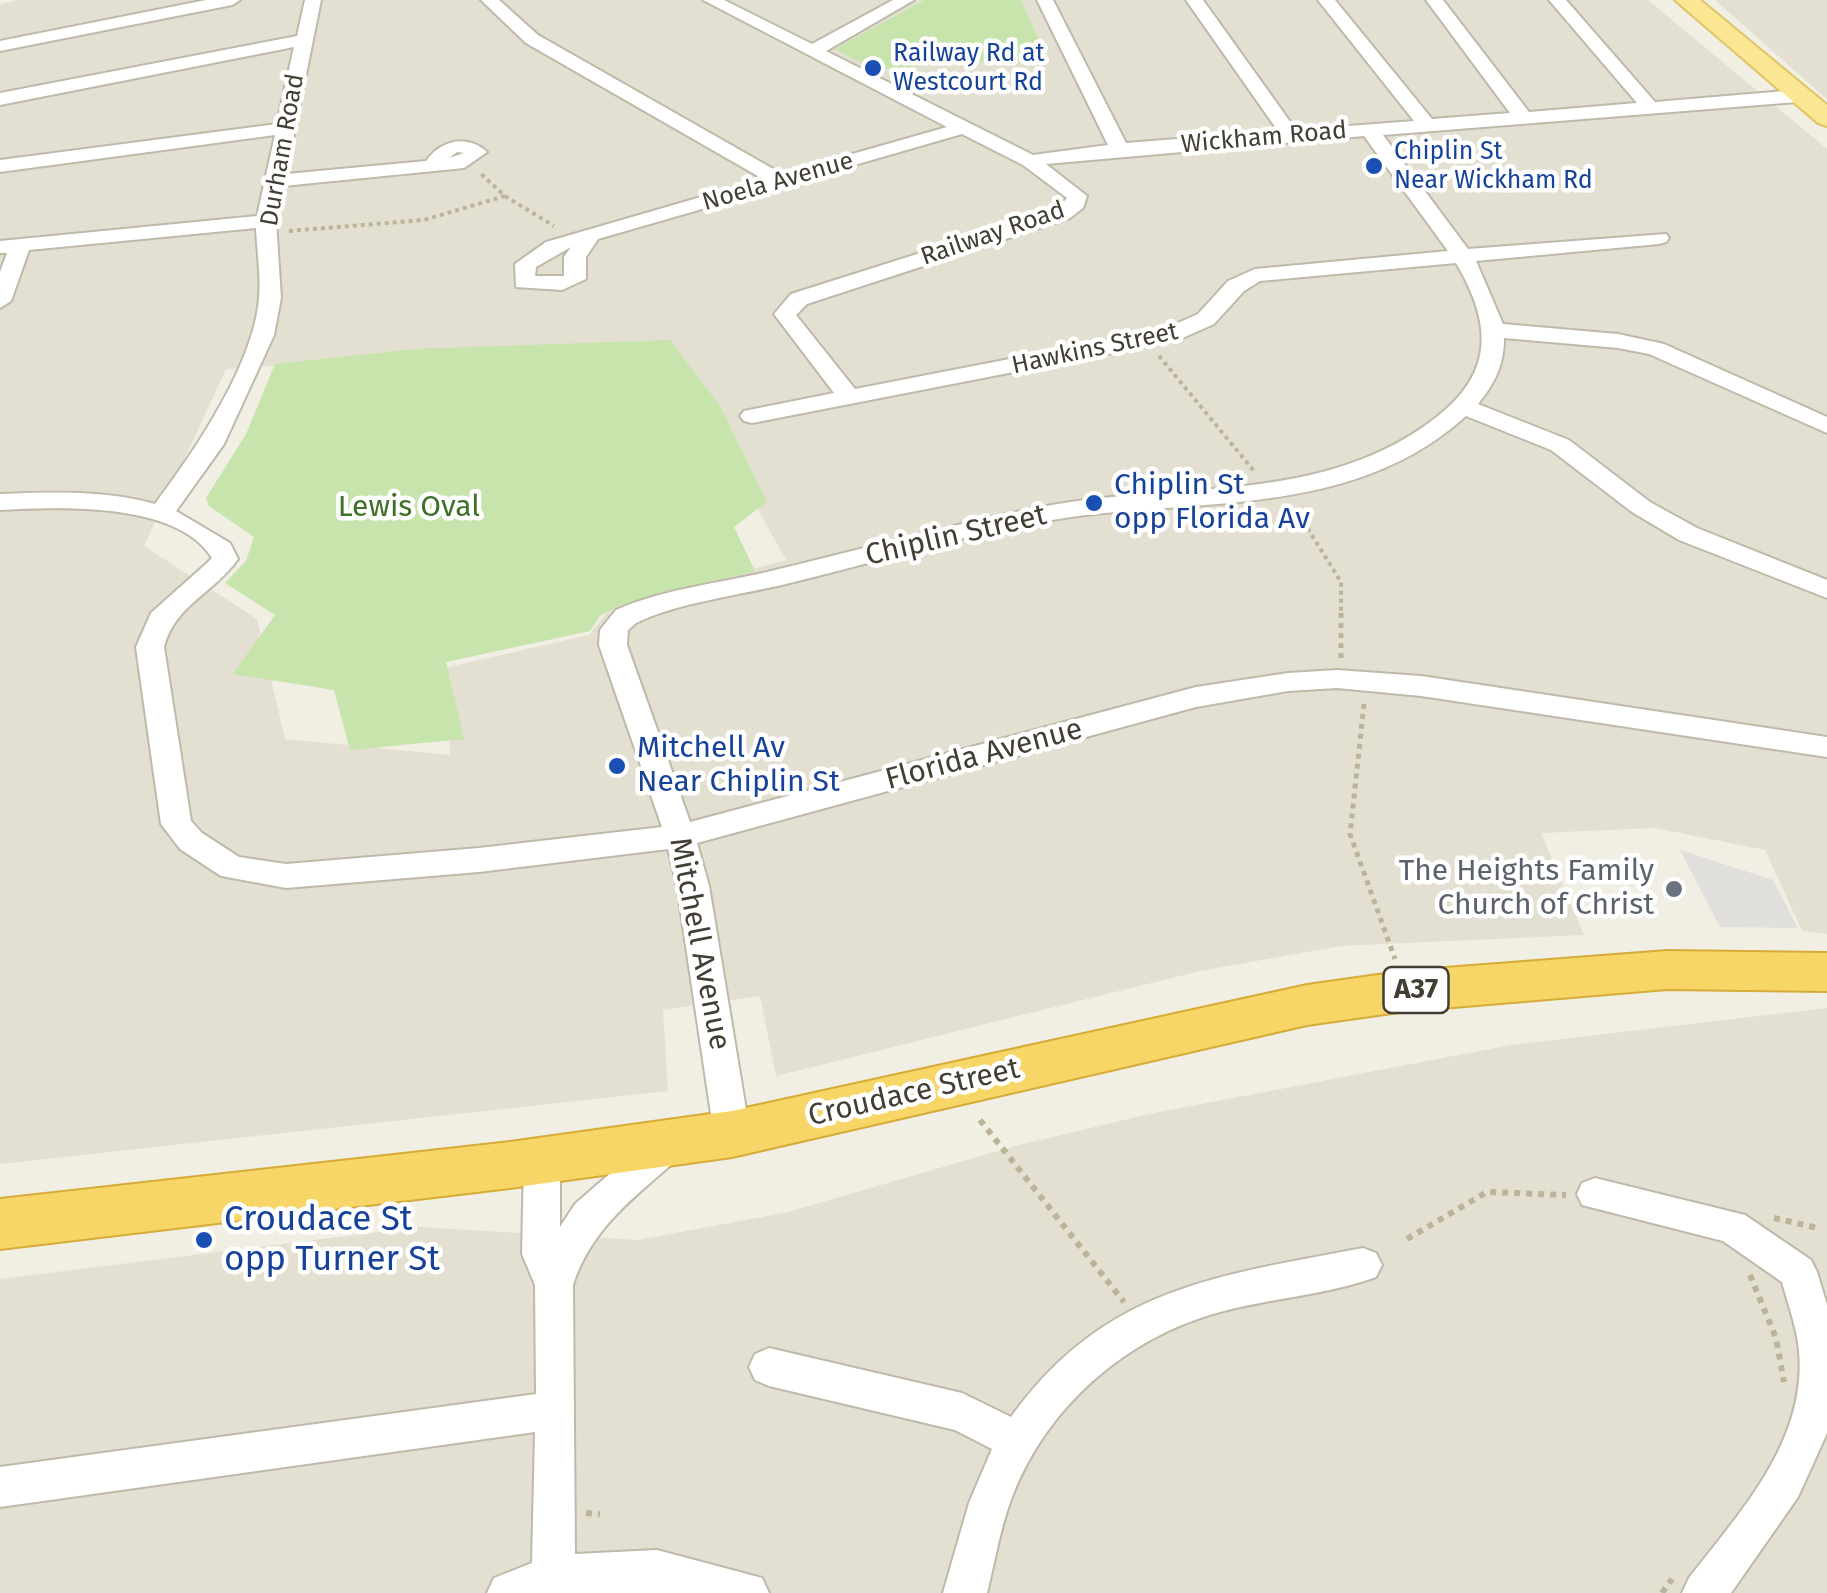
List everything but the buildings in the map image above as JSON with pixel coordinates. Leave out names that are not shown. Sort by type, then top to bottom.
[{"type":"highway","name":"Croudace Street","points":[[0,1224],[732,1134],[1307,1005],[1406,990],[1667,970],[1827,972]]},
{"type":"main road","points":[[1686,0],[1827,118]]},
{"type":"street","points":[[0,46],[232,0]]},
{"type":"street","name":"Durham Road","points":[[162,512],[212,444],[263,335],[270,298],[266,221],[313,0]]},
{"type":"street","points":[[488,0],[532,38],[780,180]]},
{"type":"street","points":[[813,51],[906,0]]},
{"type":"street","points":[[1045,0],[1120,150]]},
{"type":"street","points":[[1194,0],[1291,136]]},
{"type":"street","points":[[1326,0],[1427,125]]},
{"type":"street","points":[[1434,0],[1531,117]]},
{"type":"street","points":[[1449,0],[1531,117]]},
{"type":"street","points":[[1557,0],[1650,107]]},
{"type":"street","name":"Railway Road","points":[[726,2],[813,51],[1030,161],[1077,196],[1071,210],[799,299],[789,307],[789,323],[851,399]]},
{"type":"street","points":[[0,98],[303,40]]},
{"type":"street","name":"Wickham Road","points":[[1030,161],[1120,150],[1797,96]]},
{"type":"street","points":[[0,166],[287,128]]},
{"type":"street","name":"Noela Avenue","points":[[589,238],[967,128]]},
{"type":"street","points":[[1370,130],[1463,255],[1492,330],[1640,344],[1827,426]]},
{"type":"street","points":[[275,181],[432,166]]},
{"type":"street","points":[[0,301],[10,246],[266,221]]},
{"type":"street","name":"Hawkins Street","points":[[752,416],[1170,335],[1206,319],[1236,286],[1255,275],[1659,238]]},
{"type":"street","name":"Chiplin Street","points":[[613,644],[614,627],[633,613],[994,525],[1073,509],[1257,495],[1316,484],[1418,443],[1462,406],[1478,388],[1493,359],[1492,330]]},
{"type":"street","points":[[1794,411],[1827,395]]},
{"type":"street","points":[[1462,406],[1560,446],[1675,528],[1827,590]]},
{"type":"street","points":[[0,502],[82,499],[139,505],[162,512]]},
{"type":"street","name":"Florida Avenue","points":[[162,512],[211,540],[221,549],[225,560],[167,611],[157,623],[150,647],[176,824],[190,841],[211,856],[232,868],[255,873],[318,876],[680,836],[740,823],[1196,697],[1288,682],[1337,679],[1403,684],[1827,746]]},
{"type":"street","name":"Mitchell Avenue","points":[[613,644],[680,836],[693,886],[732,1134]]},
{"type":"street","points":[[554,1286],[574,1234],[588,1216],[669,1144]]},
{"type":"street","points":[[542,1160],[541,1254],[554,1286],[553,1577]]},
{"type":"street","points":[[1595,1194],[1732,1227],[1798,1272],[1819,1354],[1819,1393],[1810,1435],[1795,1464],[1771,1503],[1693,1579]]},
{"type":"street","points":[[965,1593],[993,1492],[1018,1442],[1045,1400],[1084,1365],[1124,1334],[1166,1311],[1208,1298],[1363,1265]]},
{"type":"street","points":[[769,1367],[962,1412],[1018,1442]]},
{"type":"street","points":[[0,1487],[556,1410]]},
{"type":"street","points":[[509,1593],[553,1577],[657,1572],[748,1593]]},
{"type":"path","points":[[474,167],[505,196],[567,233]]},
{"type":"path","points":[[294,231],[424,220],[505,196]]},
{"type":"path","points":[[1155,352],[1259,477]]},
{"type":"path","points":[[1295,508],[1341,582],[1341,662]]},
{"type":"path","points":[[1365,698],[1350,834],[1406,990]]},
{"type":"path","points":[[980,1120],[1126,1304]]},
{"type":"path","points":[[1408,1239],[1488,1192],[1595,1194]]},
{"type":"path","points":[[1784,1392],[1780,1345],[1744,1258],[1745,1236],[1760,1222],[1774,1218],[1818,1228]]},
{"type":"path","points":[[586,1513],[600,1514]]},
{"type":"path","points":[[1662,1593],[1693,1579]]},
{"type":"shaded area","points":[[19,0],[924,0],[836,49],[1047,56],[1021,0],[1648,0],[1827,149],[1827,934],[1802,931],[1765,850],[1655,828],[1541,833],[1584,935],[1341,946],[1200,971],[776,1076],[760,996],[663,1010],[668,1091],[0,1164],[0,4]],"holes":[[[665,341],[786,560],[611,607],[589,635],[444,668],[450,755],[285,739],[257,619],[144,546],[226,369]]]},
{"type":"shaded area","points":[[1715,0],[1827,0],[1827,99],[1821,94]]},
{"type":"shaded area","points":[[1680,850],[1773,880],[1798,928],[1720,927]]},
{"type":"shaded area","points":[[1827,1008],[1827,1593],[0,1593],[0,1279],[419,1227],[638,1240],[788,1212],[1015,1146],[1149,1114],[1511,1045]]},
{"type":"green space","points":[[924,0],[1021,0],[1047,57],[873,69],[835,49]]},
{"type":"green space","name":"Lewis Oval","points":[[670,340],[720,406],[767,502],[734,527],[755,571],[619,606],[600,616],[590,631],[446,662],[464,739],[350,750],[334,690],[233,674],[275,615],[225,583],[246,561],[254,537],[209,506],[206,498],[246,434],[275,364],[415,349]]},
{"type":"place","name":"Railway Rd at Westcourt Rd","points":[[873,68]]},
{"type":"place","name":"Chiplin St Near Wickham Rd","points":[[1374,166]]},
{"type":"place","name":"Chiplin St opp Florida Av","points":[[1094,503]]},
{"type":"place","name":"Mitchell Av Near Chiplin St","points":[[617,766]]},
{"type":"place","name":"The Heights Family Church of Christ","points":[[1674,889]]},
{"type":"place","name":"Croudace St opp Turner St","points":[[204,1240]]}]
